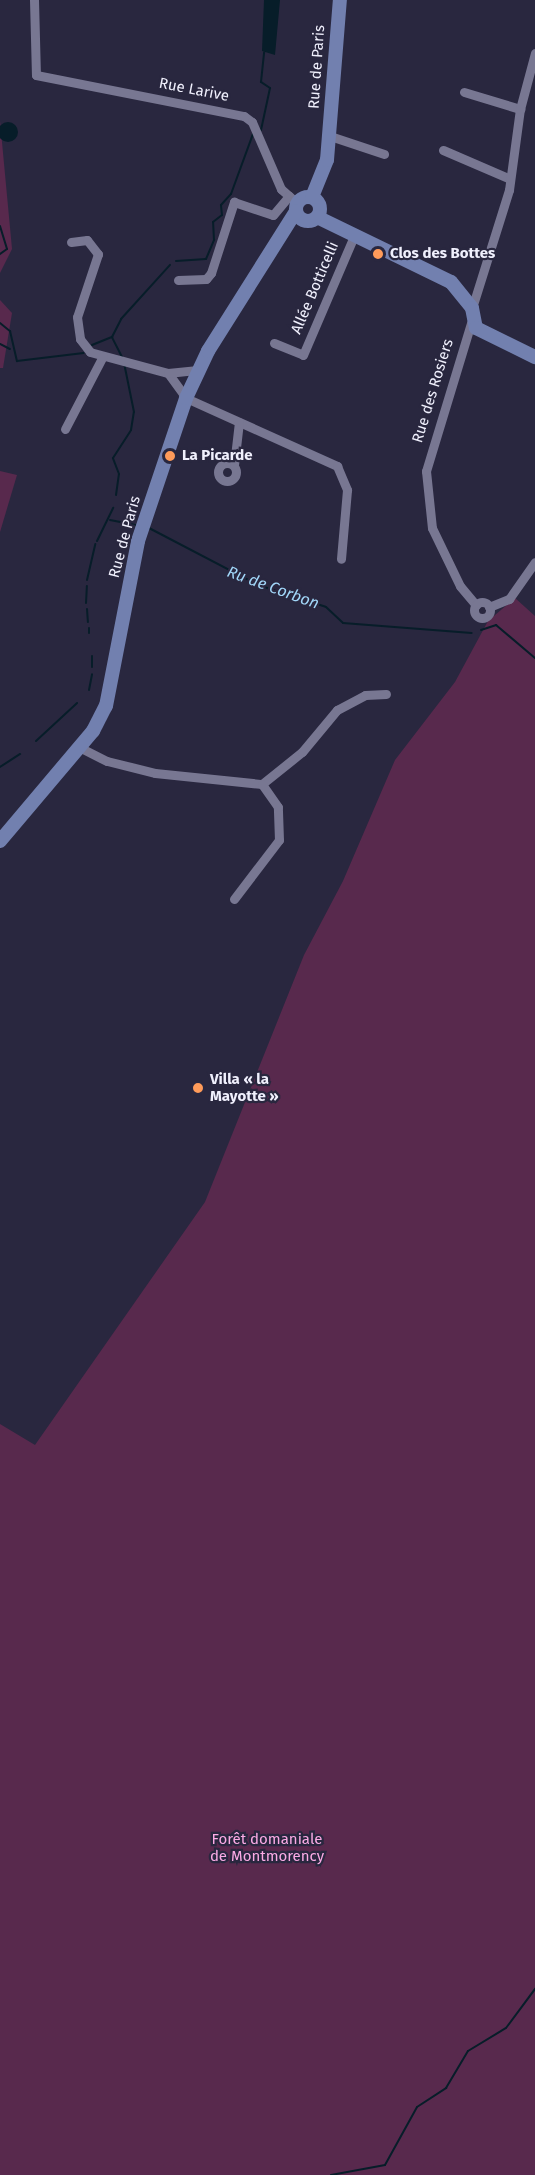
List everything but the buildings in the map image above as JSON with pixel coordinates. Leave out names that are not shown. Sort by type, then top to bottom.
[{"type":"main road","name":"Rue de Paris","points":[[312,197],[330,136],[340,0]]},
{"type":"main road","points":[[296,207],[312,197],[320,206],[317,217]]},
{"type":"main road","name":"Rue de Paris","points":[[0,841],[80,747],[108,701],[138,541],[186,398],[198,370],[283,235],[296,207]]},
{"type":"main road","points":[[296,207],[451,282],[472,308]]},
{"type":"main road","name":"Rue des Rosiers","points":[[471,323],[472,308]]},
{"type":"main road","points":[[471,323],[535,357]]},
{"type":"street","name":"Rue Larive","points":[[34,0],[36,75],[244,116],[296,207]]},
{"type":"street","name":"Rue des Rosiers","points":[[472,308],[510,179],[520,109],[535,53]]},
{"type":"street","points":[[464,92],[520,109]]},
{"type":"street","points":[[330,136],[384,153]]},
{"type":"street","points":[[443,150],[510,179]]},
{"type":"street","points":[[178,280],[206,279],[211,273],[234,202],[273,215],[296,207]]},
{"type":"street","name":"Allée Botticelli","points":[[274,343],[303,355],[354,236]]},
{"type":"street","points":[[71,242],[87,240],[98,254],[77,328],[90,352],[168,373],[198,370]]},
{"type":"street","name":"Rue des Rosiers","points":[[471,323],[426,471],[432,528],[460,586],[476,605],[489,607],[509,599],[535,562]]},
{"type":"street","points":[[65,429],[103,356]]},
{"type":"street","points":[[168,373],[186,398],[327,459],[341,471],[347,490],[341,560]]},
{"type":"street","points":[[234,465],[239,422]]},
{"type":"street","points":[[80,747],[107,761],[154,772],[262,784],[302,752],[337,710],[364,694],[387,694]]},
{"type":"street","points":[[234,899],[279,840],[278,807],[262,784]]},
{"type":"green space","points":[[0,121],[12,249],[0,273]]},
{"type":"green space","points":[[0,300],[12,313],[3,368],[0,368]]},
{"type":"green space","points":[[0,471],[17,475],[0,532]]},
{"type":"green space","name":"Forêt domaniale de Montmorency","points":[[515,598],[535,616],[535,2175],[0,2175],[0,1424],[35,1445],[205,1202],[304,955],[343,881],[395,760],[455,682],[488,621]]},
{"type":"water","points":[[264,0],[280,0],[275,55],[262,51]]},
{"type":"water","points":[[8,122],[15,125],[18,132],[15,139],[8,142],[1,139],[-2,132],[1,125]]},
{"type":"waterway","name":"Ru de Corbon","points":[[261,130],[270,88],[261,82],[264,52]]},
{"type":"waterway","name":"Ru de Corbon","points":[[176,261],[206,259],[214,240],[213,222],[222,215],[221,205],[231,194],[253,134]]},
{"type":"waterway","points":[[0,226],[7,249],[0,254]]},
{"type":"waterway","name":"Ru de Corbon","points":[[122,357],[112,337],[121,319],[170,265]]},
{"type":"waterway","points":[[0,323],[10,331],[17,361],[84,353]]},
{"type":"waterway","points":[[92,345],[112,337]]},
{"type":"waterway","points":[[0,344],[10,349]]},
{"type":"waterway","name":"Ru de Corbon","points":[[116,495],[119,474],[113,458],[131,430],[134,412],[124,363]]},
{"type":"waterway","points":[[97,541],[113,508]]},
{"type":"waterway","name":"Ru de Corbon","points":[[110,520],[136,525]]},
{"type":"waterway","name":"Ru de Corbon","points":[[149,528],[258,585],[326,607],[343,623],[472,633]]},
{"type":"waterway","points":[[87,580],[95,544]]},
{"type":"waterway","points":[[86,603],[87,586]]},
{"type":"waterway","points":[[87,609],[88,622]]},
{"type":"waterway","name":"Ru de Corbon","points":[[481,630],[496,625],[535,658]]},
{"type":"waterway","points":[[89,628],[89,633]]},
{"type":"waterway","points":[[92,656],[92,667]]},
{"type":"waterway","points":[[89,690],[92,674]]},
{"type":"waterway","points":[[36,741],[77,703]]},
{"type":"waterway","points":[[0,767],[20,754]]},
{"type":"waterway","points":[[331,2175],[385,2165],[417,2107],[446,2088],[468,2051],[506,2028],[535,1989]]},
{"type":"place","name":"Clos des Bottes","points":[[378,254]]},
{"type":"place","name":"La Picarde","points":[[170,456]]},
{"type":"place","name":"Villa « la Mayotte »","points":[[198,1088]]}]
